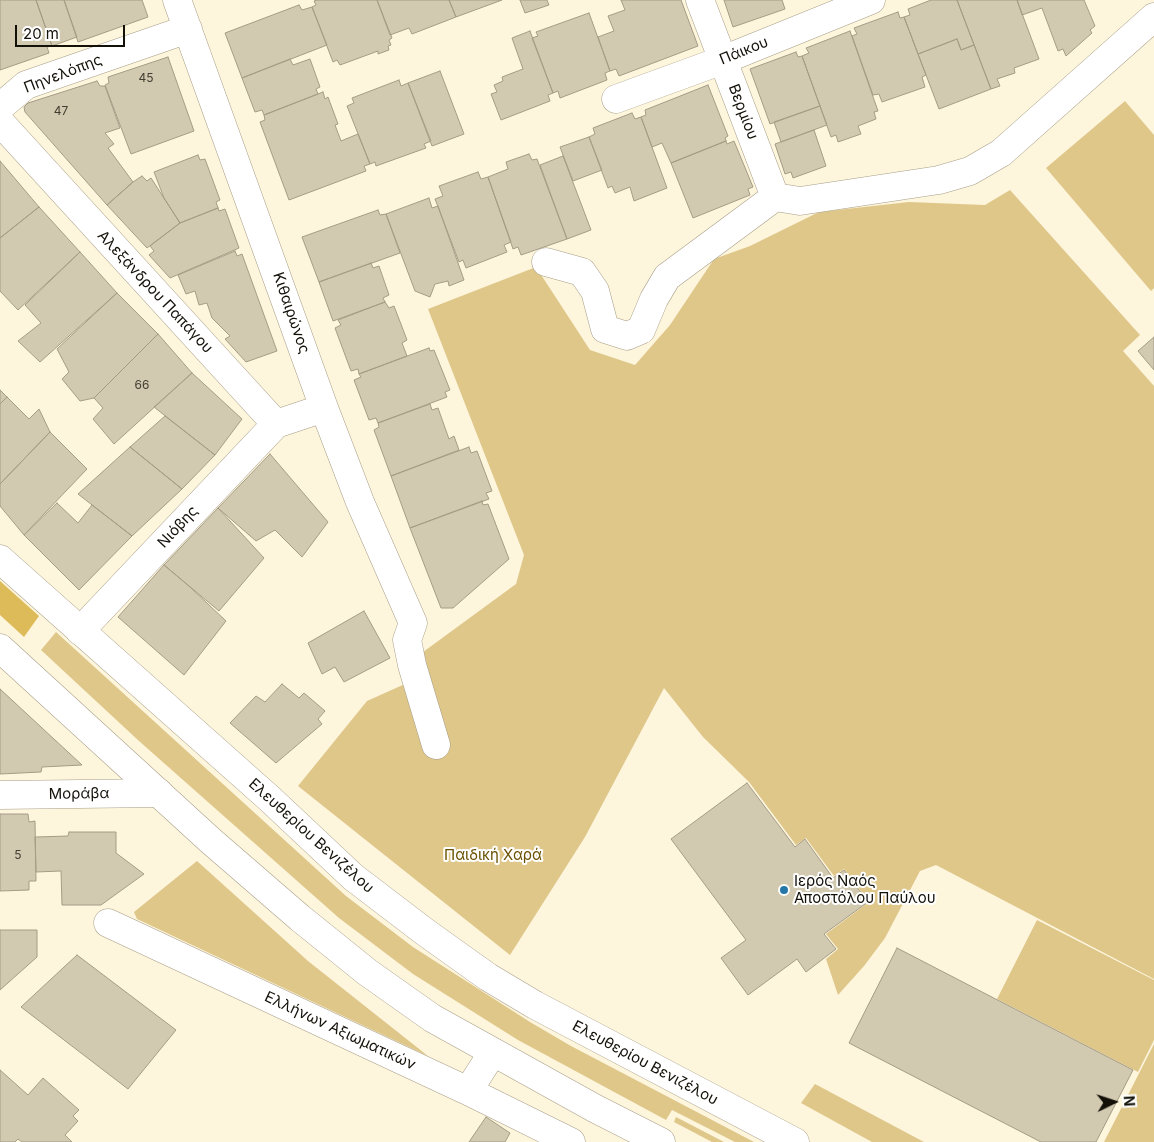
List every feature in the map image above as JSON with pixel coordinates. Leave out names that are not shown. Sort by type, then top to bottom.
[{"type":"street","name":"Κιθαιρώνος","points":[[177,0],[324,408],[360,502],[413,623],[407,640],[412,665],[436,745]]},
{"type":"street","name":"Βερμίου","points":[[700,0],[775,197]]},
{"type":"street","name":"Πάικου","points":[[616,100],[723,60],[871,0]]},
{"type":"street","points":[[546,262],[582,272],[595,291],[605,329],[627,336],[641,330],[654,300],[667,277],[775,197],[800,202],[939,180],[970,171],[1001,153],[1154,17]]},
{"type":"street","name":"Πηνελόπης","points":[[0,107],[26,85],[188,29]]},
{"type":"street","name":"Αλεξάνδρου Παπάγου","points":[[0,122],[276,424]]},
{"type":"street","points":[[276,424],[324,408]]},
{"type":"street","name":"Νιόβης","points":[[80,631],[276,424]]},
{"type":"street","name":"Ελευθερίου Βενιζέλου","points":[[0,559],[270,799],[353,877],[433,937],[488,977],[535,1005],[796,1142]]},
{"type":"street","points":[[0,648],[241,867],[367,972],[432,1018],[596,1109],[661,1142]]},
{"type":"street","name":"Μοράβα","points":[[0,795],[159,794]]},
{"type":"street","name":"Ελλήνων Αξιωματικών","points":[[108,923],[468,1091],[571,1142]]},
{"type":"street","points":[[468,1091],[493,1052]]},
{"type":"green space","points":[[1125,101],[1154,135],[1154,288],[1151,291],[1046,168]]},
{"type":"green space","name":"Παιδική Χαρά","points":[[1010,190],[1140,335],[1123,351],[1154,386],[1154,979],[936,865],[920,871],[885,938],[864,966],[838,995],[826,959],[838,949],[826,934],[869,902],[844,869],[834,876],[806,838],[796,845],[749,782],[703,737],[664,688],[585,837],[510,955],[298,786],[367,701],[425,675],[419,655],[516,584],[524,555],[428,309],[536,267],[590,350],[635,365],[670,325],[714,259],[750,246],[819,212],[909,202],[985,205]]},
{"type":"green space","points":[[56,632],[346,896],[413,947],[571,1046],[754,1142],[735,1142],[672,1110],[666,1120],[518,1040],[413,974],[339,918],[139,741],[41,650]]},
{"type":"green space","points":[[197,861],[308,961],[428,1056],[137,919],[134,912]]},
{"type":"green space","points":[[1037,920],[1154,980],[1154,1040],[1138,1072],[997,999]]},
{"type":"green space","points":[[1154,1044],[1154,1142],[1104,1142]]},
{"type":"green space","points":[[815,1084],[924,1142],[872,1142],[801,1103]]},
{"type":"green space","points":[[676,1117],[724,1142],[712,1142],[674,1122]]},
{"type":"shaded area","points":[[0,581],[39,616],[24,637],[0,615]]},
{"type":"building","points":[[0,0],[36,0],[52,46],[47,47],[49,53],[0,70]]},
{"type":"building","points":[[36,0],[64,0],[77,37],[52,46]]},
{"type":"building","points":[[64,0],[142,0],[148,17],[78,42]]},
{"type":"building","points":[[377,0],[392,38],[389,40],[391,45],[388,46],[389,50],[378,54],[378,51],[340,65],[337,60],[333,62],[312,7],[316,5],[314,1]]},
{"type":"building","points":[[377,0],[449,0],[456,17],[412,34],[409,28],[390,35]]},
{"type":"building","points":[[449,0],[502,0],[456,17]]},
{"type":"building","points":[[520,0],[547,0],[549,5],[525,13]]},
{"type":"building","points":[[621,0],[681,0],[698,46],[619,76],[616,69],[610,71],[598,37],[614,31],[608,16],[625,10]]},
{"type":"building","points":[[724,0],[782,0],[785,9],[733,27]]},
{"type":"building","points":[[931,0],[957,0],[974,45],[961,50],[957,39],[918,54],[904,17],[910,15],[908,9]]},
{"type":"building","points":[[957,0],[1017,0],[1039,59],[1014,68],[1015,73],[997,79],[1000,86],[991,89]]},
{"type":"building","points":[[1017,0],[1084,0],[1095,26],[1090,30],[1092,33],[1066,56],[1063,49],[1058,51],[1042,8],[1022,15]]},
{"type":"building","points":[[299,5],[302,10],[312,7],[327,45],[242,78],[225,33]]},
{"type":"building","points":[[898,12],[900,18],[904,17],[926,75],[922,77],[925,87],[882,102],[879,94],[873,95],[852,36],[857,34],[854,28]]},
{"type":"building","points":[[589,13],[610,71],[605,73],[607,80],[560,98],[558,91],[553,93],[532,38],[538,36],[536,32]]},
{"type":"building","points":[[530,31],[553,93],[548,95],[550,101],[501,120],[491,94],[497,92],[494,85],[503,81],[502,77],[523,69],[512,38]]},
{"type":"building","points":[[850,31],[878,111],[874,112],[876,119],[858,126],[861,134],[838,142],[836,135],[831,137],[802,56],[809,53],[806,48]]},
{"type":"building","points":[[957,39],[961,50],[974,45],[991,89],[939,109],[918,54]]},
{"type":"building","points":[[796,52],[798,57],[802,56],[820,106],[770,124],[750,69]]},
{"type":"building","points":[[168,57],[194,131],[131,154],[105,85],[109,83],[108,77]]},
{"type":"building","points":[[290,59],[293,65],[310,59],[320,87],[316,89],[318,94],[264,115],[262,110],[255,112],[242,78]]},
{"type":"building","points":[[440,71],[464,134],[432,146],[408,83]]},
{"type":"building","points":[[399,80],[401,86],[408,83],[431,141],[424,144],[426,148],[376,166],[375,162],[370,164],[347,106],[354,103],[352,98]]},
{"type":"building","points":[[97,81],[100,86],[105,86],[120,128],[105,133],[114,144],[108,148],[133,182],[107,205],[25,112],[24,107],[28,103]]},
{"type":"building","points":[[708,85],[728,136],[725,138],[726,141],[671,163],[662,143],[652,147],[641,117],[646,115],[645,110]]},
{"type":"building","points":[[323,92],[325,99],[328,97],[338,124],[335,125],[341,141],[358,134],[370,164],[364,166],[366,171],[289,200],[260,122],[265,120],[264,115]]},
{"type":"building","points":[[820,106],[827,125],[781,142],[774,122]]},
{"type":"building","points":[[632,113],[635,119],[641,117],[667,188],[634,201],[630,187],[615,193],[612,186],[608,188],[589,137],[595,134],[593,128]]},
{"type":"building","points":[[814,130],[826,166],[793,178],[791,172],[785,174],[775,144]]},
{"type":"building","points":[[589,137],[602,170],[573,181],[560,147]]},
{"type":"building","points":[[726,141],[727,144],[734,141],[753,187],[748,189],[750,195],[693,218],[671,163]]},
{"type":"building","points":[[529,154],[532,160],[537,159],[567,239],[521,255],[518,247],[513,249],[488,177],[508,169],[506,162]]},
{"type":"building","points":[[198,155],[200,160],[205,159],[220,200],[216,202],[218,208],[180,223],[164,198],[154,172]]},
{"type":"building","points":[[563,156],[591,230],[567,239],[540,165]]},
{"type":"building","points":[[0,161],[39,207],[0,238]]},
{"type":"building","points":[[478,172],[481,179],[488,177],[511,242],[504,245],[507,252],[466,268],[463,260],[459,262],[435,199],[443,196],[439,186]]},
{"type":"building","points":[[142,176],[147,181],[151,178],[180,223],[147,248],[107,205]]},
{"type":"building","points":[[429,198],[432,208],[438,206],[464,280],[449,286],[448,281],[435,284],[430,297],[415,291],[386,214]]},
{"type":"building","points":[[39,207],[80,252],[18,310],[0,291],[0,238]]},
{"type":"building","points":[[218,208],[219,211],[225,209],[239,248],[170,278],[149,255],[154,251],[150,246],[180,223]]},
{"type":"building","points":[[378,210],[380,215],[386,214],[400,253],[319,282],[302,237]]},
{"type":"building","points":[[235,251],[237,256],[242,254],[277,351],[246,362],[225,339],[230,336],[212,318],[207,303],[199,305],[195,291],[186,294],[178,275]]},
{"type":"building","points":[[80,252],[117,293],[40,362],[18,341],[41,323],[25,305]]},
{"type":"building","points":[[371,263],[373,268],[379,266],[389,295],[383,298],[385,302],[333,321],[319,282]]},
{"type":"building","points":[[117,293],[158,334],[94,398],[80,401],[62,379],[69,372],[57,349]]},
{"type":"building","points":[[385,302],[389,308],[394,306],[407,340],[402,343],[407,356],[359,374],[358,369],[351,371],[335,328],[341,325],[338,320]]},
{"type":"building","points":[[158,334],[192,373],[114,444],[93,419],[103,408],[94,398]]},
{"type":"building","points":[[1154,337],[1154,370],[1138,351]]},
{"type":"building","points":[[429,348],[430,351],[434,350],[450,390],[445,392],[447,397],[378,423],[376,418],[369,420],[354,380],[361,377],[359,374]]},
{"type":"building","points":[[192,373],[242,419],[215,455],[154,407]]},
{"type":"building","points":[[0,390],[7,397],[0,404]]},
{"type":"building","points":[[7,397],[29,419],[39,409],[50,432],[0,484],[0,404]]},
{"type":"building","points":[[430,404],[432,410],[438,408],[449,439],[454,436],[459,450],[391,476],[374,430],[379,427],[378,423]]},
{"type":"building","points":[[165,416],[215,455],[182,489],[130,447]]},
{"type":"building","points":[[50,432],[87,469],[24,535],[0,506],[0,484]]},
{"type":"building","points":[[130,447],[182,489],[132,536],[78,494]]},
{"type":"building","points":[[469,447],[471,453],[477,451],[492,491],[486,493],[489,499],[410,528],[391,476]]},
{"type":"building","points":[[270,454],[328,522],[302,557],[275,530],[256,541],[218,508]]},
{"type":"building","points":[[482,501],[483,505],[488,504],[509,559],[453,608],[441,608],[410,528]]},
{"type":"building","points":[[57,503],[78,523],[92,505],[132,536],[79,590],[24,535]]},
{"type":"building","points":[[218,508],[264,558],[219,611],[164,565]]},
{"type":"building","points":[[164,565],[226,621],[184,675],[118,617]]},
{"type":"building","points":[[364,611],[390,658],[344,682],[335,667],[322,674],[308,643]]},
{"type":"building","points":[[282,684],[299,698],[304,693],[325,711],[318,719],[322,724],[276,763],[230,723],[256,696],[265,702]]},
{"type":"building","points":[[0,689],[82,765],[42,767],[41,772],[0,774]]},
{"type":"building","name":"Ιερός Ναός Αποστόλου Παύλου","points":[[747,783],[795,847],[805,839],[833,878],[844,870],[868,902],[824,934],[836,949],[806,972],[797,959],[748,995],[721,958],[746,940],[671,839]]},
{"type":"building","points":[[0,814],[28,814],[29,822],[35,821],[36,881],[29,881],[29,890],[0,891]]},
{"type":"building","points":[[69,832],[116,832],[116,853],[144,874],[101,905],[62,905],[61,871],[36,872],[35,837],[68,836]]},
{"type":"building","points":[[0,930],[37,930],[37,957],[0,990]]},
{"type":"building","points":[[897,948],[1133,1070],[1096,1142],[1041,1142],[849,1043]]},
{"type":"building","points":[[77,955],[176,1030],[128,1089],[21,1007]]},
{"type":"building","points":[[0,1070],[28,1095],[43,1078],[79,1110],[73,1116],[78,1121],[65,1135],[72,1142],[22,1142],[18,1139],[15,1142],[0,1142]]},
{"type":"building","points":[[486,1117],[510,1133],[505,1142],[469,1142]]},
{"type":"place","name":"Ιερός Ναός Αποστόλου Παύλου","points":[[784,890]]}]
